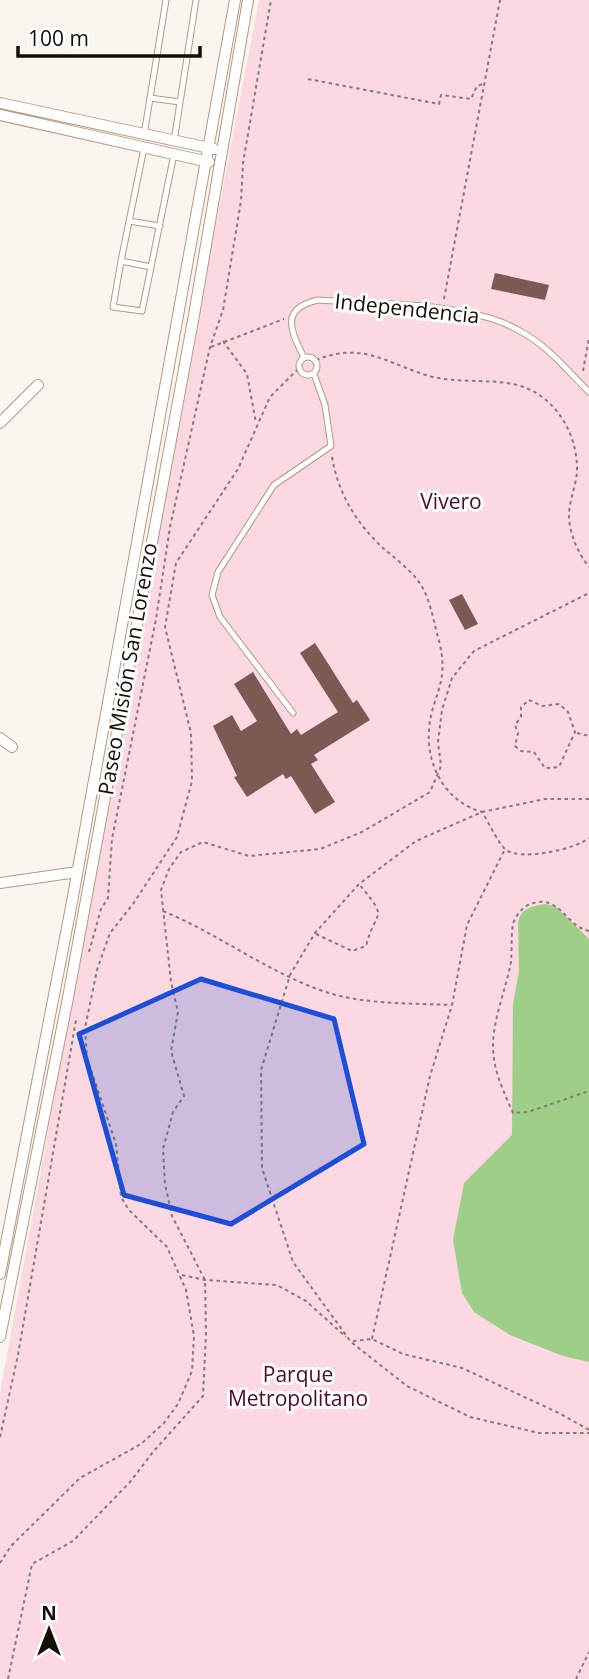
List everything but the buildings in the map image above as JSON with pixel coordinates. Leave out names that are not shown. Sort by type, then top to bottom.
[{"type":"street","name":"Paseo Misión San Lorenzo","points":[[0,1274],[77,872],[235,0]]},
{"type":"street","name":"Paseo Misión San Lorenzo","points":[[0,1337],[67,1003],[194,315],[248,0]]},
{"type":"street","points":[[0,103],[221,150]]},
{"type":"street","points":[[0,116],[218,163]]},
{"type":"street","points":[[0,423],[5,412],[38,385]]},
{"type":"street","points":[[0,738],[12,747]]},
{"type":"street","points":[[0,883],[77,872]]},
{"type":"lane","points":[[144,135],[166,0]]},
{"type":"lane","points":[[174,141],[196,0]]},
{"type":"lane","points":[[150,98],[180,102]]},
{"type":"lane","points":[[144,148],[113,307],[142,311],[174,154]]},
{"type":"lane","points":[[129,221],[160,226]]},
{"type":"lane","points":[[121,261],[151,267]]},
{"type":"lane","name":"Independencia","points":[[293,315],[304,303],[318,300],[442,310],[496,319],[522,331],[550,351],[589,392]]},
{"type":"lane","points":[[293,315],[292,336],[304,358]]},
{"type":"lane","points":[[293,713],[220,617],[212,595],[218,572],[274,485],[331,446],[326,405],[314,374],[318,366],[316,360],[304,358]]},
{"type":"lane","points":[[304,358],[299,368],[306,375],[314,374]]},
{"type":"path","points":[[87,961],[101,909],[107,898],[112,839],[126,758],[156,619],[170,527],[210,347],[223,310],[240,201],[243,163],[271,0]]},
{"type":"path","points":[[442,310],[500,0]]},
{"type":"path","points":[[308,79],[439,104],[441,95],[471,99],[477,86],[484,83]]},
{"type":"path","points":[[210,347],[293,315]]},
{"type":"path","points":[[580,383],[589,338]]},
{"type":"path","points":[[223,341],[247,374],[256,423]]},
{"type":"path","points":[[316,360],[368,353],[416,373],[456,382],[513,384],[540,396],[564,419],[574,442],[577,472],[569,518],[575,545],[589,567]]},
{"type":"path","points":[[0,1563],[11,1546],[80,1478],[141,1444],[164,1423],[177,1404],[192,1371],[194,1336],[181,1275],[167,1247],[129,1210],[121,1197],[116,1144],[90,1069],[85,1028],[94,979],[110,933],[133,904],[177,837],[192,780],[191,733],[165,626],[176,563],[238,469],[256,423],[270,397],[299,368]]},
{"type":"path","points":[[331,446],[334,469],[351,511],[422,586],[429,606],[443,668],[441,691],[429,729],[438,778],[466,807],[482,812],[505,849],[515,853],[567,849],[589,838]]},
{"type":"path","points":[[8,1679],[32,1564],[74,1541],[130,1482],[203,1396],[205,1280],[172,1216],[165,1184],[163,1149],[173,1112],[184,1096],[171,1051],[178,1012],[161,891],[169,869],[181,852],[203,842],[249,856],[320,849],[362,832],[430,792],[438,778],[442,710],[452,678],[474,651],[589,593]]},
{"type":"path","points":[[529,700],[542,706],[559,704],[568,712],[575,732],[559,767],[545,768],[534,752],[521,751],[515,746],[518,733],[515,725],[521,717],[521,707],[529,700]]},
{"type":"path","points":[[575,732],[589,736]]},
{"type":"path","points":[[351,1342],[293,1262],[262,1168],[261,1070],[290,975],[315,933],[359,884],[416,841],[482,812],[545,799],[589,799]]},
{"type":"path","points":[[372,1339],[430,1076],[452,1006],[467,925],[505,849]]},
{"type":"path","points":[[315,933],[352,951],[366,946],[378,923],[377,907],[359,884]]},
{"type":"path","points":[[589,931],[583,929],[557,905],[546,902],[527,905],[519,913],[513,923],[511,960],[493,1045],[498,1078],[513,1113],[528,1112],[589,1091]]},
{"type":"path","points":[[163,911],[197,925],[318,989],[381,1002],[452,1006]]},
{"type":"path","points":[[0,1437],[18,1355],[78,1012]]},
{"type":"path","points":[[181,1275],[205,1280],[277,1285],[306,1301],[351,1342],[407,1386],[470,1417],[539,1433],[589,1432]]},
{"type":"path","points":[[351,1342],[372,1339],[403,1354],[481,1375],[589,1432]]},
{"type":"path","points":[[576,1679],[589,1652]]},
{"type":"highlighted area","points":[[201,979],[334,1019],[364,1144],[231,1224],[124,1195],[79,1034]]},
{"type":"green space","name":"Parque Metropolitano","points":[[259,0],[589,0],[589,1679],[0,1679],[0,1393],[184,390]]},
{"type":"shaded area","points":[[545,904],[555,906],[589,939],[589,1362],[563,1356],[510,1335],[474,1312],[462,1293],[453,1240],[464,1183],[512,1135],[513,1004],[519,971],[518,923],[524,911]]},
{"type":"park label","name":"Vivero","points":[[451,502]]}]
